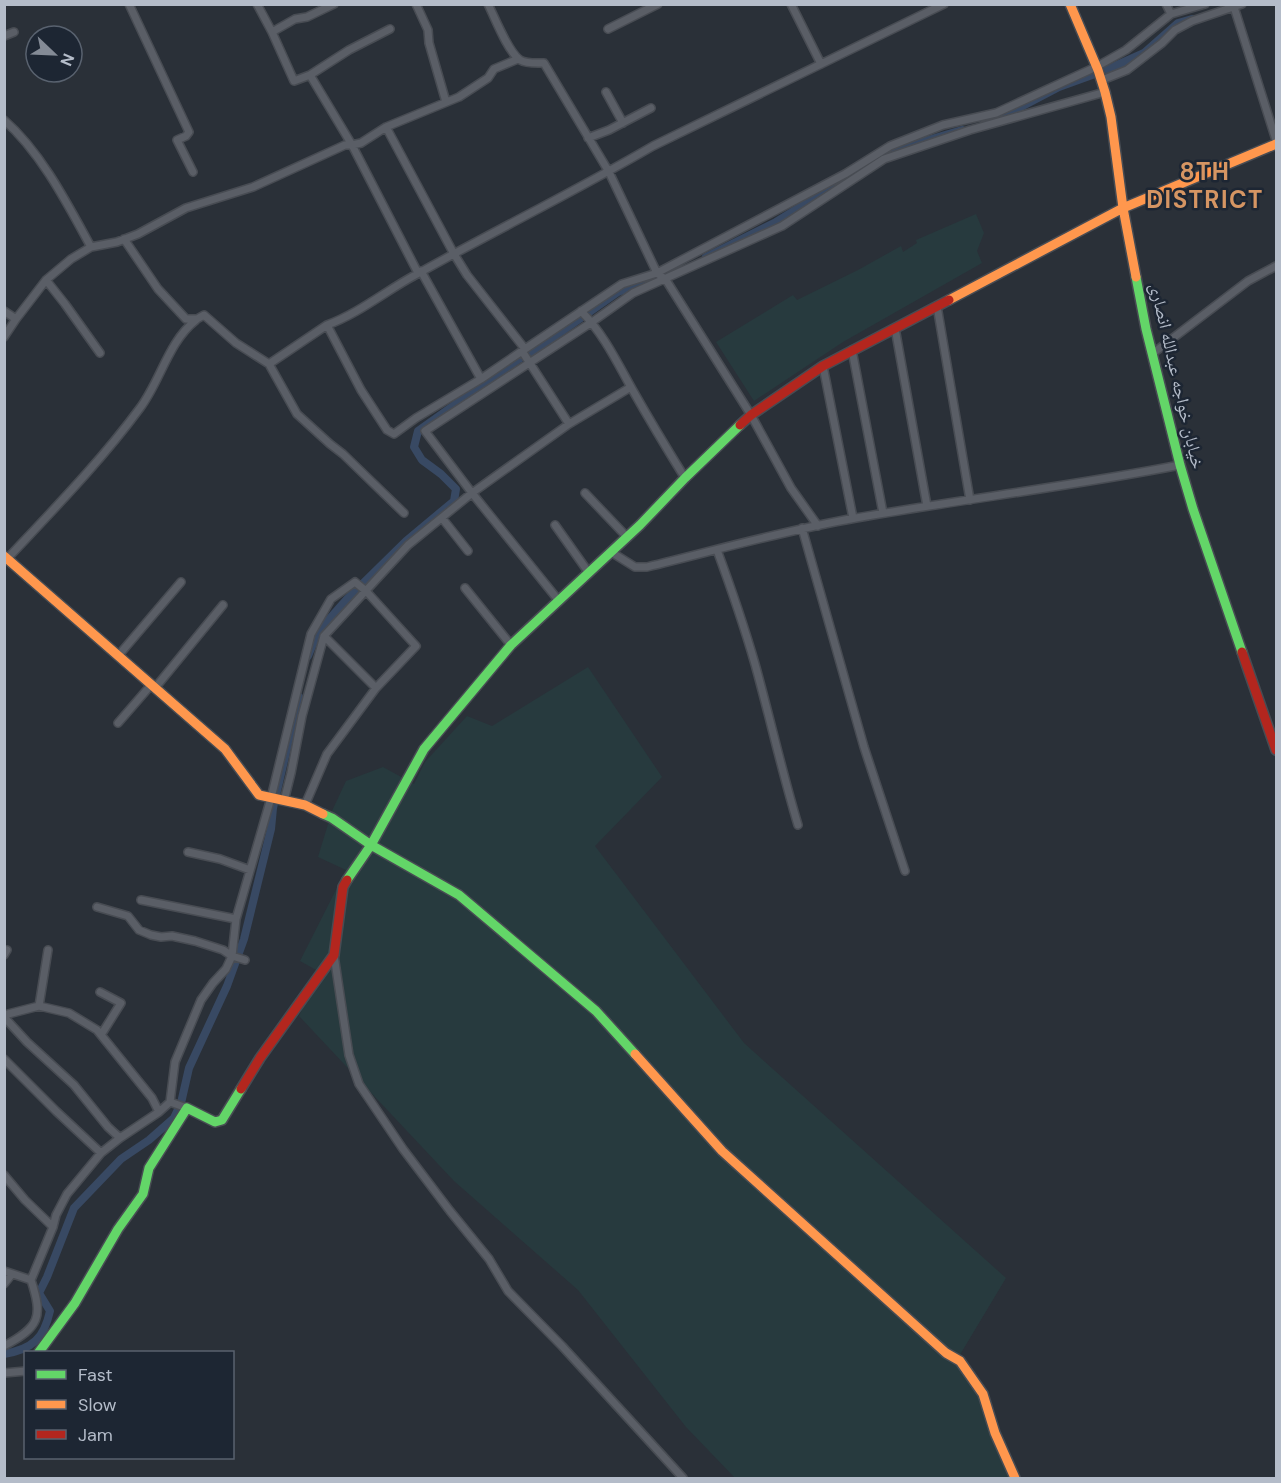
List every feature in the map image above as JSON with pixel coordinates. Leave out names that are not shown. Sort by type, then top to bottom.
[{"type":"street","points":[[129,4],[189,132],[177,140],[193,172]]},
{"type":"street","points":[[257,4],[294,81],[310,75],[390,29]]},
{"type":"street","points":[[272,32],[295,19],[307,17],[334,4]]},
{"type":"street","points":[[416,4],[428,30],[429,44],[446,102]]},
{"type":"street","points":[[488,4],[510,49],[518,59],[528,63],[544,63],[609,172],[657,273],[666,280],[751,416],[791,488],[818,526]]},
{"type":"street","points":[[608,29],[658,4]]},
{"type":"street","points":[[791,4],[821,64]]},
{"type":"street","points":[[269,364],[327,325],[419,272],[609,172],[653,146],[944,4]]},
{"type":"street","name":"خیابان خواجه عبدالله انصاری","points":[[1070,4],[1102,80],[1111,117],[1123,208],[1152,354],[1180,465],[1276,750]]},
{"type":"street","points":[[1166,4],[1171,14]]},
{"type":"street","points":[[327,325],[361,390],[387,430],[394,434],[416,418],[482,380],[622,284],[657,273],[845,174],[890,146],[943,125],[996,113],[1096,67],[1126,50],[1171,14],[1205,4]]},
{"type":"street","points":[[683,1479],[562,1346],[508,1291],[489,1259],[403,1149],[359,1084],[349,1055],[334,955],[343,887],[371,845],[424,749],[511,645],[627,537],[751,416],[823,366],[1123,208],[1276,142],[1238,6],[1192,21],[1175,30],[1162,44],[1127,70],[1102,80]]},
{"type":"street","points":[[4,36],[14,32]]},
{"type":"street","points":[[4,337],[46,280],[71,259],[91,247],[138,234],[186,208],[253,187],[345,145],[361,142],[386,127],[459,97],[488,78],[494,69],[518,59]]},
{"type":"street","points":[[310,75],[352,145],[419,272],[482,380]]},
{"type":"street","points":[[606,92],[623,123]]},
{"type":"street","points":[[425,431],[633,293],[782,226],[884,159],[970,130],[1105,92]]},
{"type":"street","points":[[588,138],[651,108]]},
{"type":"street","points":[[4,120],[36,156],[72,212],[91,247]]},
{"type":"street","points":[[386,127],[454,254],[523,350],[568,424]]},
{"type":"street","points":[[124,239],[158,289],[186,319],[196,319]]},
{"type":"street","points":[[1152,354],[1248,281],[1276,266]]},
{"type":"street","points":[[46,280],[100,353]]},
{"type":"street","points":[[937,306],[970,500]]},
{"type":"street","points":[[4,311],[16,319]]},
{"type":"street","points":[[581,311],[592,322],[618,362],[685,478]]},
{"type":"street","points":[[404,513],[343,454],[297,414],[269,364],[236,343],[204,315],[196,319],[181,334],[142,406],[63,500],[6,558],[225,749],[259,795],[305,805],[332,818],[371,845],[459,895],[596,1011],[722,1151],[946,1353],[960,1361],[983,1394],[995,1433],[1014,1479]]},
{"type":"street","points":[[895,328],[927,506]]},
{"type":"street","points":[[852,350],[883,513]]},
{"type":"street","points":[[823,366],[853,518]]},
{"type":"street","points":[[284,801],[302,716],[324,636],[408,545],[472,493],[568,424],[631,387]]},
{"type":"street","points":[[416,418],[472,493],[559,601]]},
{"type":"street","points":[[611,552],[635,567],[647,567],[802,528],[853,518],[1115,478],[1180,465]]},
{"type":"street","points":[[585,493],[627,537]]},
{"type":"street","points":[[442,518],[468,551]]},
{"type":"street","points":[[555,525],[589,573]]},
{"type":"street","points":[[802,528],[864,747],[905,871]]},
{"type":"street","points":[[717,550],[755,664],[798,825]]},
{"type":"street","points":[[118,656],[181,582]]},
{"type":"street","points":[[4,1346],[28,1332],[34,1323],[39,1310],[31,1280],[56,1215],[67,1194],[101,1153],[170,1102],[175,1062],[201,1000],[226,969],[232,956],[236,919],[271,798],[311,634],[330,599],[355,582],[416,646],[376,688],[327,754],[305,805]]},
{"type":"street","points":[[465,588],[511,645]]},
{"type":"street","points":[[118,723],[223,605]]},
{"type":"street","points":[[324,636],[376,688]]},
{"type":"street","points":[[188,852],[220,859],[250,870]]},
{"type":"street","points":[[141,900],[236,919]]},
{"type":"street","points":[[97,907],[128,916],[139,930],[151,935],[195,940],[245,960]]},
{"type":"street","points":[[39,1005],[48,950]]},
{"type":"street","points":[[170,1102],[215,1122],[222,1120],[260,1058],[334,955]]},
{"type":"street","points":[[100,992],[121,1003],[101,1035]]},
{"type":"street","points":[[120,1138],[108,1127],[74,1085],[27,1042],[5,1018],[8,1014],[39,1005],[69,1013],[98,1030],[152,1098],[159,1112]]},
{"type":"street","points":[[4,1059],[101,1153]]},
{"type":"street","points":[[40,1351],[75,1303],[118,1229],[143,1194],[149,1168],[187,1108]]},
{"type":"street","points":[[4,1175],[25,1200],[53,1227]]},
{"type":"street","points":[[4,1284],[8,1273],[31,1280]]},
{"type":"street","points":[[4,1373],[24,1371]]},
{"type":"green space","points":[[976,214],[984,233],[977,251],[982,263],[843,342],[754,401],[716,342],[793,295],[797,300],[901,246],[903,252],[917,243],[916,240]]},
{"type":"green space","points":[[588,667],[662,777],[595,846],[744,1043],[1006,1278],[955,1363],[975,1390],[1016,1478],[735,1478],[686,1427],[578,1290],[454,1181],[299,1016],[318,971],[300,961],[346,870],[318,857],[332,811],[346,781],[383,767],[414,784],[425,762],[467,716],[492,726]]},
{"type":"waterway","points":[[994,121],[1059,87],[1144,53],[1178,23],[1192,19]]},
{"type":"waterway","points":[[706,257],[776,222],[891,151],[962,130]]},
{"type":"waterway","points":[[308,656],[318,632],[348,598],[406,541],[454,501],[456,489],[422,460],[414,447],[418,431],[618,292],[662,277]]},
{"type":"waterway","points":[[4,1354],[30,1345],[36,1341],[44,1328],[50,1311],[39,1293],[74,1208],[121,1159],[149,1140],[174,1118],[181,1103],[189,1068],[227,986],[244,939],[271,829],[273,808],[299,697]]},
{"type":"traffic: fast","points":[[1136,277],[1146,329],[1180,465],[1242,652]]},
{"type":"traffic: fast","points":[[347,880],[371,845],[424,749],[511,645],[640,525],[740,425]]},
{"type":"traffic: fast","points":[[323,814],[371,845],[459,895],[596,1011],[635,1054]]},
{"type":"traffic: fast","points":[[40,1351],[75,1303],[118,1229],[143,1194],[149,1168],[187,1108],[215,1122],[222,1120],[241,1089]]},
{"type":"traffic: slow","points":[[1070,4],[1105,92],[1136,277]]},
{"type":"traffic: slow","points":[[949,300],[1123,208],[1276,144]]},
{"type":"traffic: slow","points":[[4,556],[225,749],[259,795],[305,805],[323,814]]},
{"type":"traffic: slow","points":[[635,1054],[722,1151],[946,1353],[960,1361],[983,1394],[995,1433],[1015,1478]]},
{"type":"traffic: jam","points":[[740,425],[823,366],[949,300]]},
{"type":"traffic: jam","points":[[1242,652],[1276,750]]},
{"type":"traffic: jam","points":[[241,1089],[260,1058],[334,955],[343,887],[347,880]]},
{"type":"district","name":"8TH DISTRICT","points":[[1205,186]]}]
